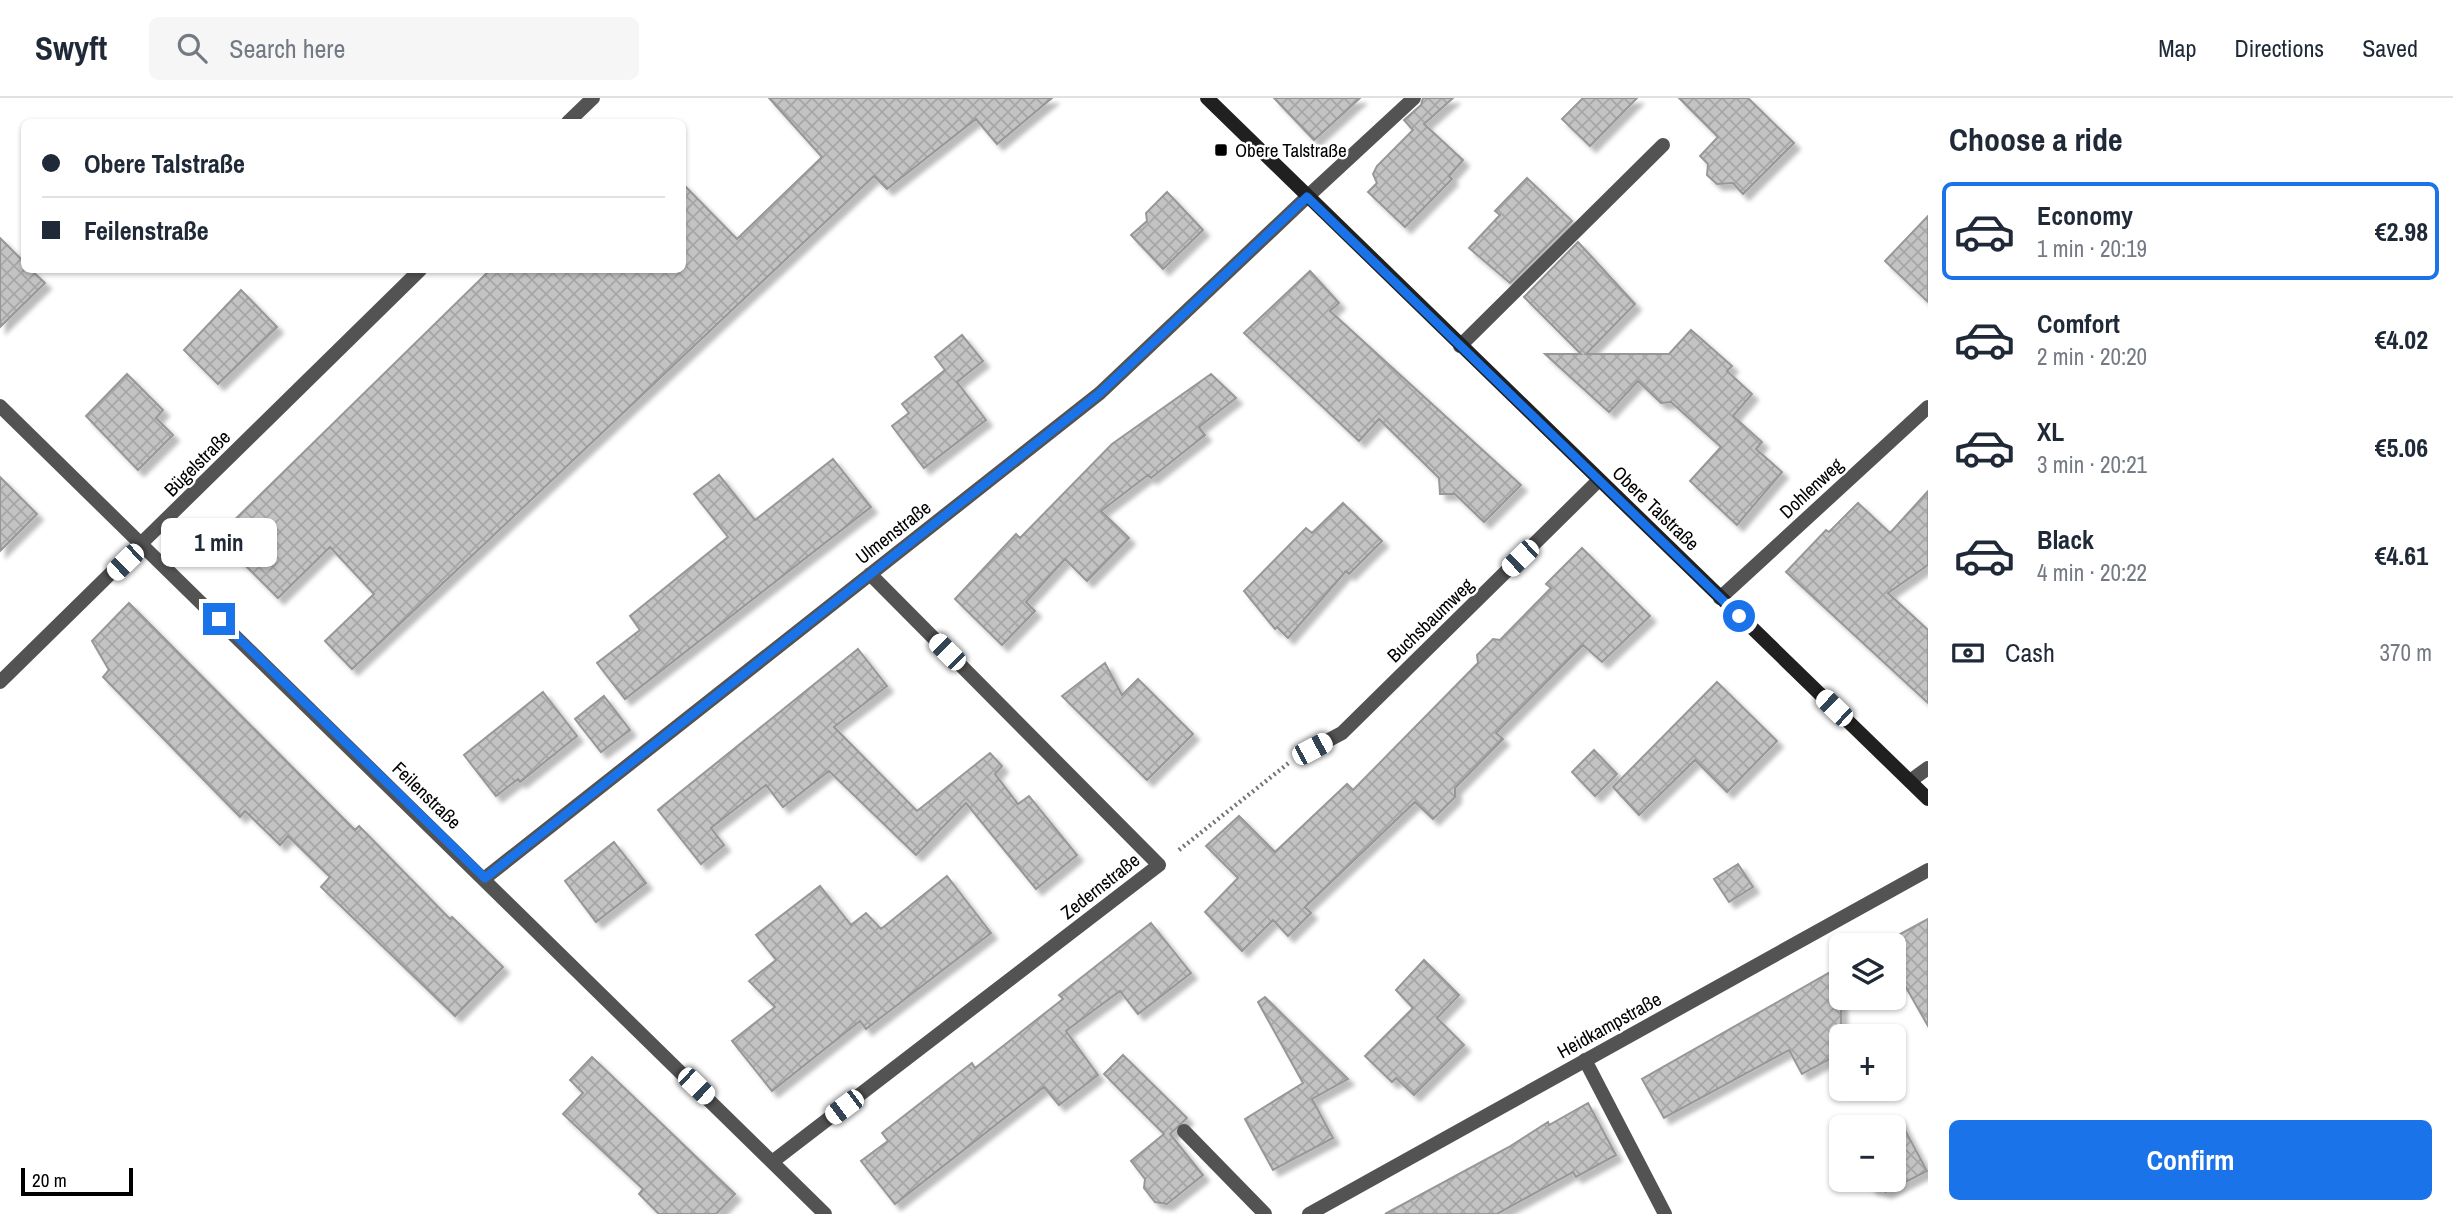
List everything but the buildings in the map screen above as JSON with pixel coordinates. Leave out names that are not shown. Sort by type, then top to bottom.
[{"type":"street","points":[[571,119],[593,98]]},
{"type":"street","name":"Obere Talstraße","points":[[1207,98],[1928,799]]},
{"type":"street","name":"Ulmenstraße","points":[[485,878],[1100,393],[1414,98]]},
{"type":"street","points":[[1460,346],[1663,145]]},
{"type":"street","name":"Bügelstraße","points":[[0,682],[417,273]]},
{"type":"street","name":"Feilenstraße","points":[[0,406],[485,878],[825,1214]]},
{"type":"street","name":"Dohlenweg","points":[[1720,598],[1928,407]]},
{"type":"street","name":"Buchsbaumweg","points":[[1312,749],[1342,733],[1600,480]]},
{"type":"street","name":"Zedernstraße","points":[[772,1162],[1159,865],[870,574]]},
{"type":"street","points":[[1910,781],[1928,768]]},
{"type":"street","name":"Heidkampstraße","points":[[1309,1214],[1928,870]]},
{"type":"street","points":[[1585,1060],[1665,1214]]},
{"type":"street","points":[[1184,1131],[1265,1214]]},
{"type":"path","points":[[1159,865],[1285,766],[1312,749]]},
{"type":"place","name":"Obere Talstraße","points":[[1221,150]]},
{"type":"route","points":[[219,619],[485,878],[1100,393],[1289,217],[1307,197],[1739,616]]}]
